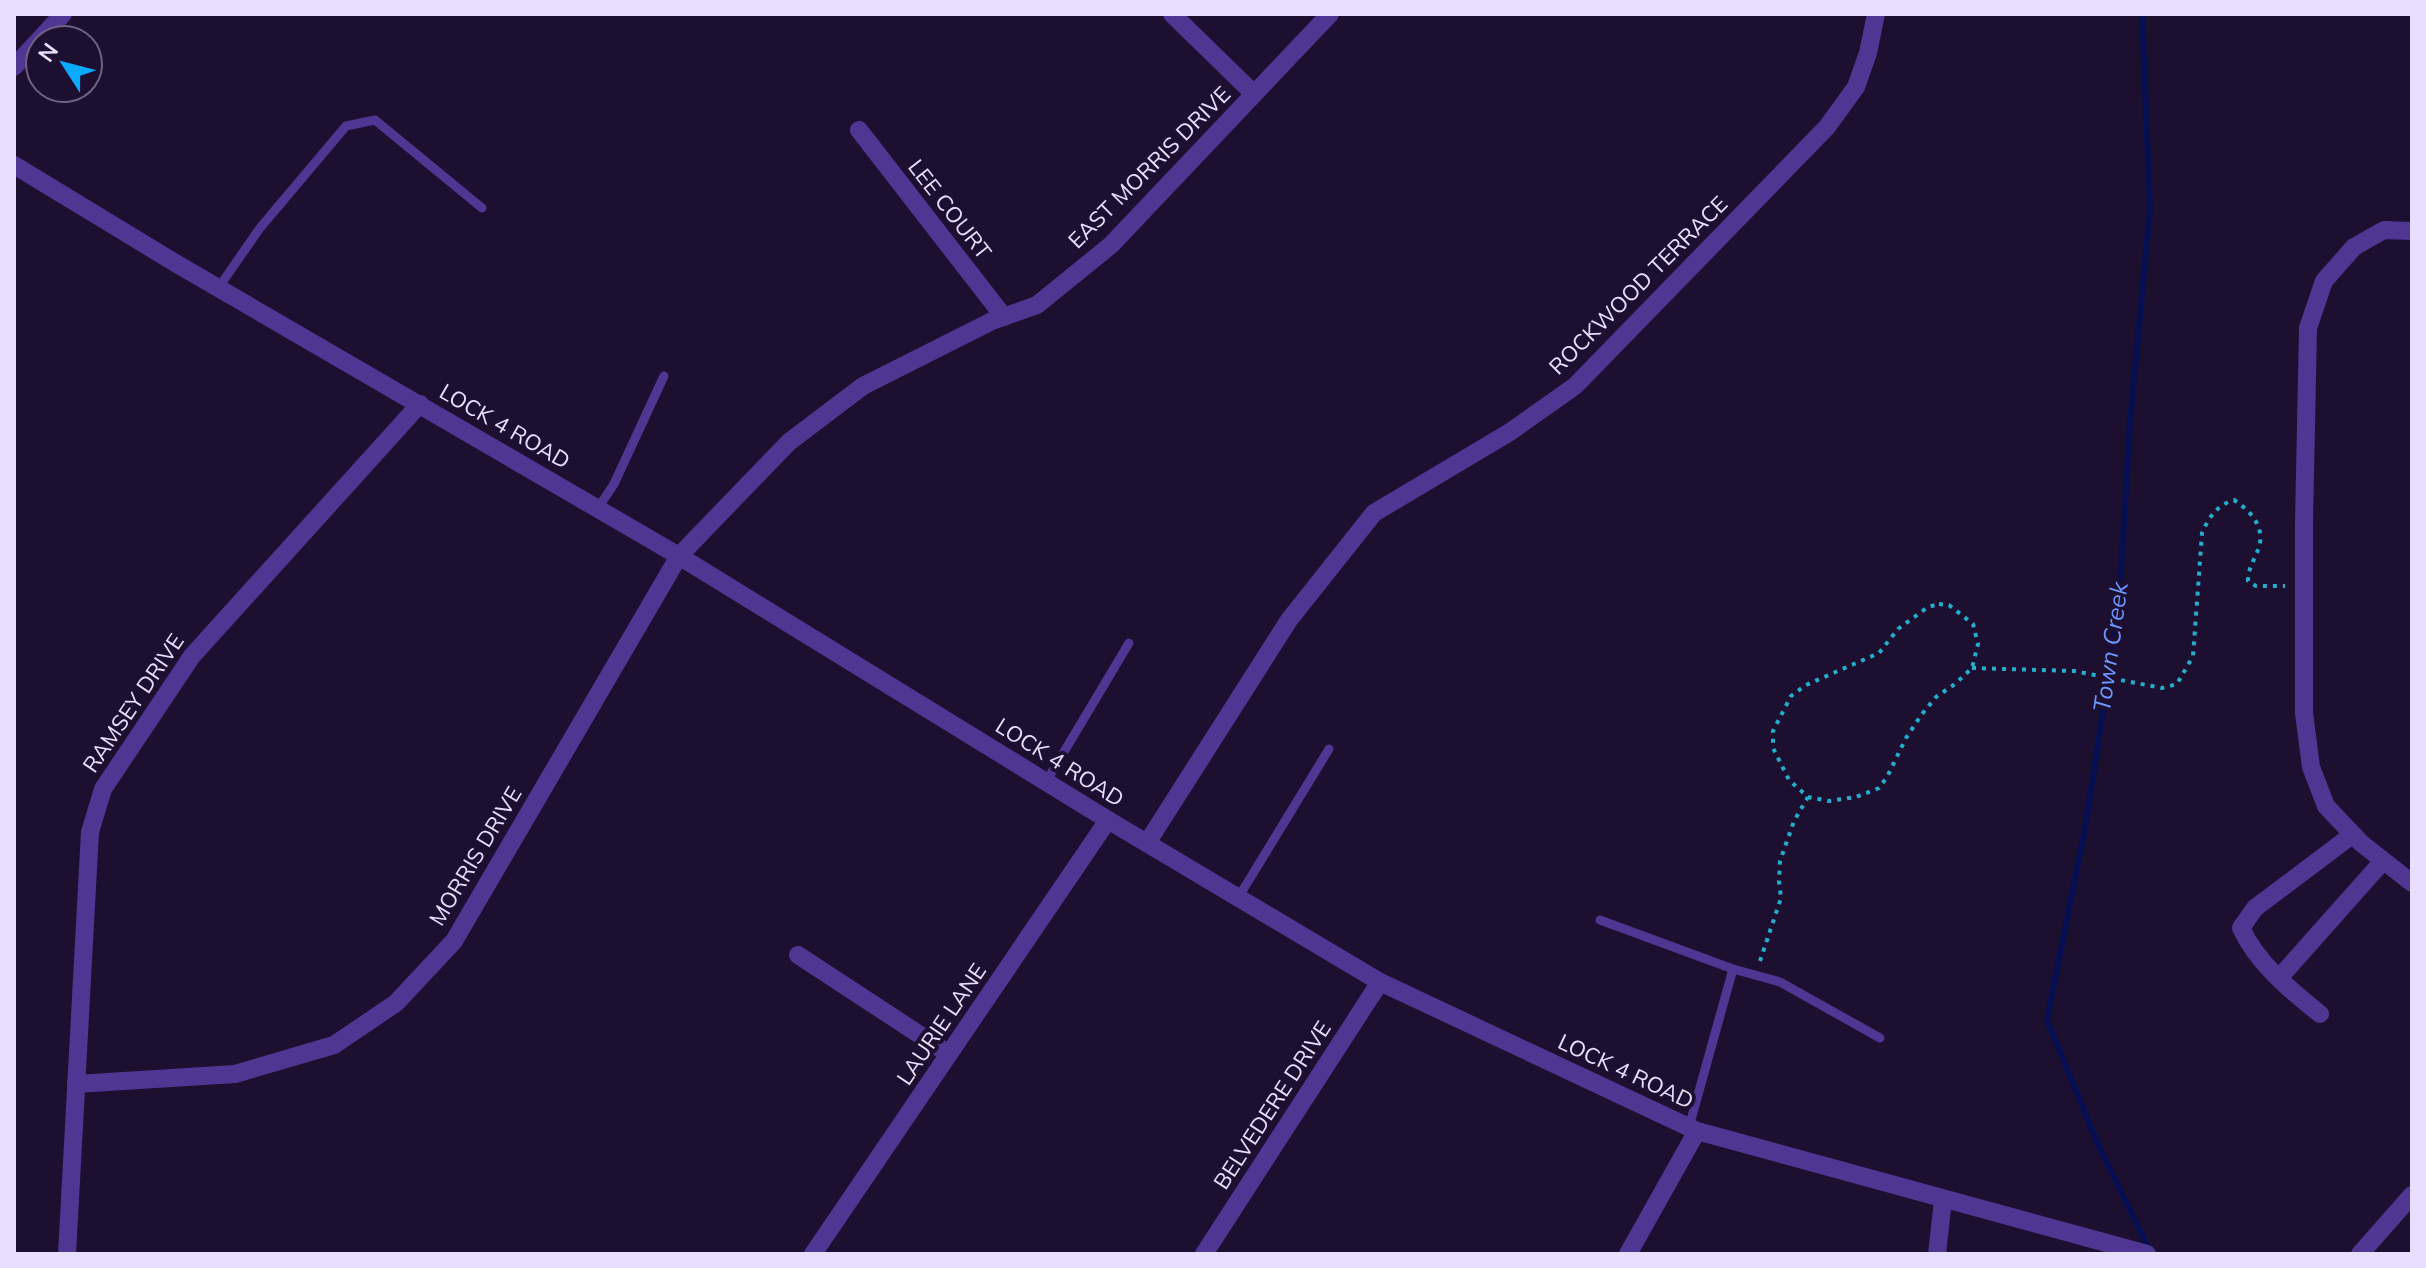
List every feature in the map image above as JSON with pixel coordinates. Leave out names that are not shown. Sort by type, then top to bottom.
[{"type":"street","points":[[14,67],[63,14]]},
{"type":"street","points":[[1172,14],[1254,94]]},
{"type":"street","name":"EAST MORRIS DRIVE","points":[[679,556],[789,442],[863,386],[992,321],[1037,305],[1111,245],[1330,14]]},
{"type":"street","name":"ROCKWOOD TERRACE","points":[[1147,843],[1289,620],[1374,513],[1510,432],[1575,386],[1827,127],[1856,87],[1868,53],[1876,14]]},
{"type":"street","name":"LEE COURT","points":[[859,130],[1004,317]]},
{"type":"street","name":"LOCK 4 ROAD","points":[[14,165],[177,264],[679,556],[1108,820],[1380,982],[1693,1129],[2147,1254]]},
{"type":"street","points":[[2412,231],[2384,230],[2354,247],[2324,281],[2308,328],[2304,586],[2304,713],[2311,767],[2326,806],[2352,835],[2412,883]]},
{"type":"street","name":"RAMSEY DRIVE","points":[[67,1254],[90,832],[103,789],[192,656],[420,404]]},
{"type":"street","name":"MORRIS DRIVE","points":[[76,1084],[235,1074],[334,1045],[396,1003],[454,941],[679,556]]},
{"type":"street","name":"LAURIE LANE","points":[[813,1254],[1108,820]]},
{"type":"street","points":[[2320,1014],[2250,948],[2241,928],[2255,908],[2352,835]]},
{"type":"street","points":[[2279,978],[2383,861]]},
{"type":"street","points":[[798,955],[949,1054]]},
{"type":"street","name":"BELVEDERE DRIVE","points":[[1204,1254],[1380,982]]},
{"type":"street","points":[[1628,1254],[1693,1129]]},
{"type":"street","points":[[2360,1254],[2412,1195]]},
{"type":"street","points":[[1937,1254],[1943,1200]]},
{"type":"lane","points":[[219,287],[260,228],[346,126],[375,120],[482,208]]},
{"type":"lane","points":[[598,508],[614,484],[664,376]]},
{"type":"lane","points":[[1046,782],[1129,643]]},
{"type":"lane","points":[[1238,898],[1329,749]]},
{"type":"lane","points":[[1600,920],[1733,969],[1780,982],[1880,1038]]},
{"type":"lane","points":[[1693,1129],[1733,969]]},
{"type":"path","points":[[1972,668],[2074,671],[2162,688],[2177,684],[2193,656],[2202,533],[2208,518],[2224,503],[2234,500],[2248,509],[2258,525],[2260,543],[2248,570],[2248,581],[2256,586],[2304,586]]},
{"type":"path","points":[[1949,605],[1973,624],[1978,644],[1972,668],[1936,697],[1922,714],[1879,788],[1856,797],[1829,801],[1808,797],[1789,780],[1773,748],[1773,731],[1791,696],[1806,685],[1879,653],[1898,629],[1928,607],[1949,605]]},
{"type":"path","points":[[1755,975],[1781,898],[1780,861],[1794,821],[1808,797]]},
{"type":"waterway","name":"Town Creek","points":[[2142,14],[2150,209],[2130,422],[2119,605],[2086,823],[2047,1020],[2099,1147],[2149,1249]]}]
